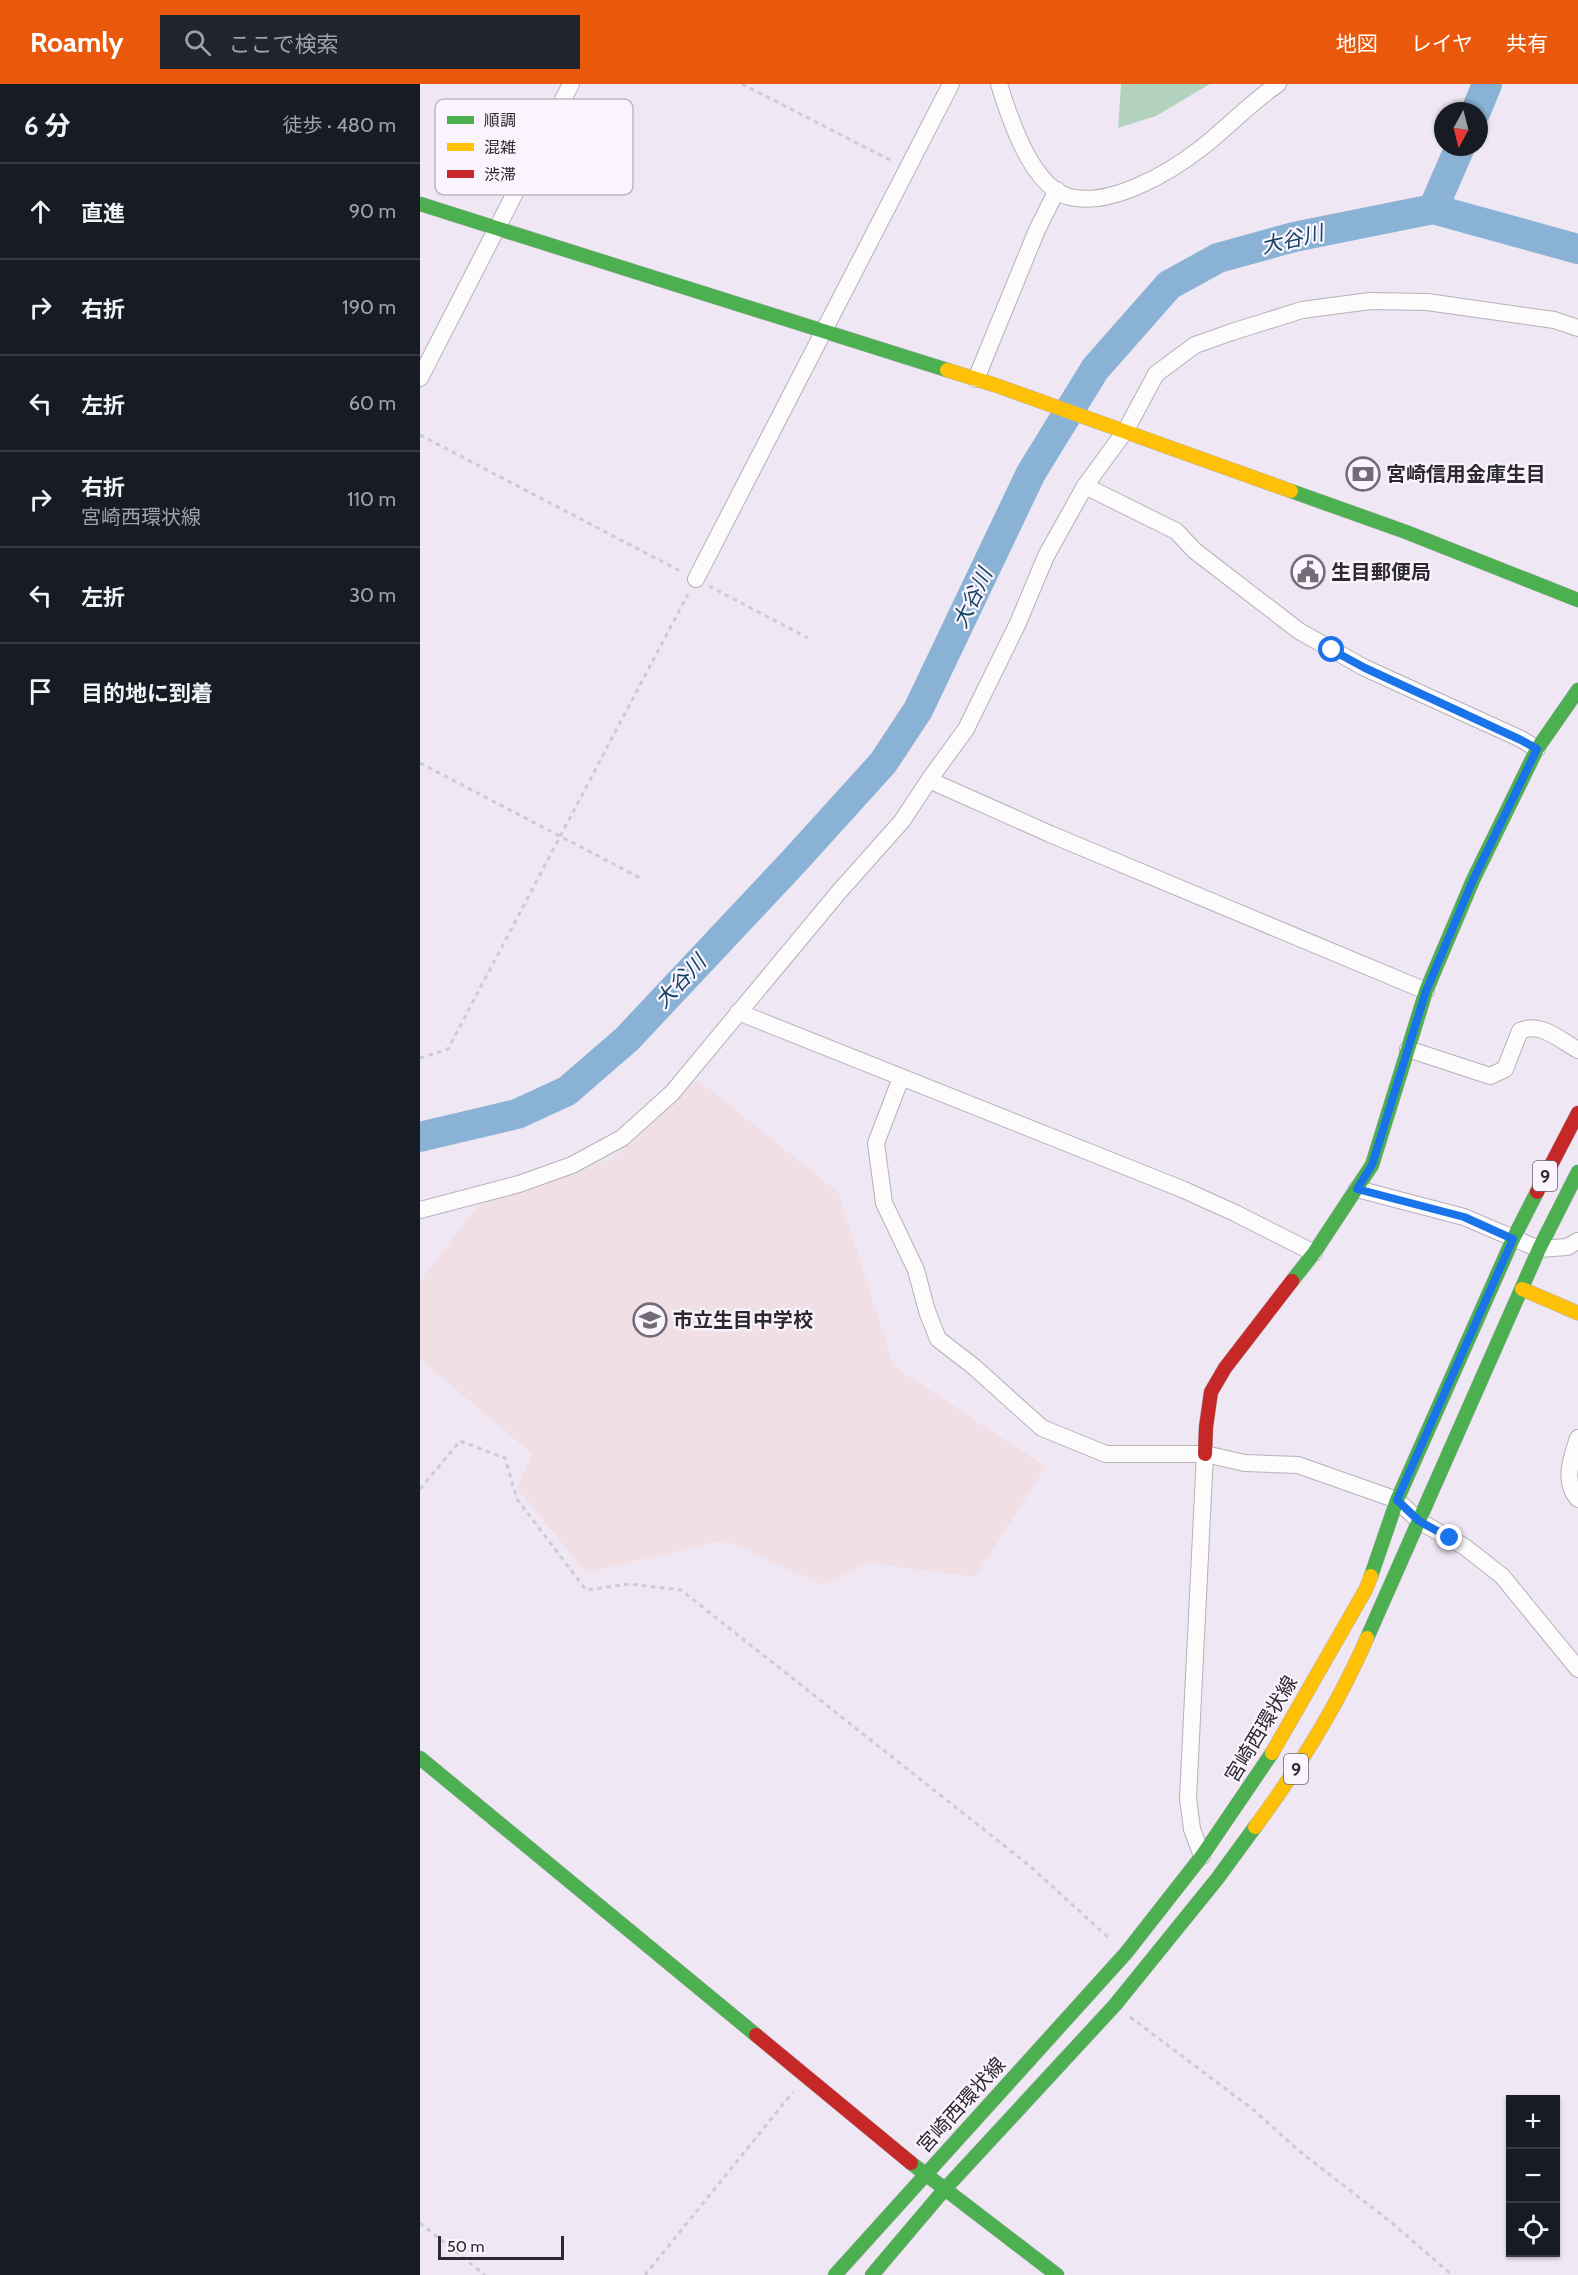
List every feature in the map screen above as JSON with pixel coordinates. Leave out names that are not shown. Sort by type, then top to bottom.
[{"type":"street","points":[[563,99],[571,84]]},
{"type":"street","points":[[696,579],[951,84]]},
{"type":"street","points":[[999,84],[1023,151],[1035,167],[1057,190],[1069,197],[1094,199],[1144,183],[1201,149],[1263,94],[1278,84]]},
{"type":"street","points":[[976,379],[1037,230],[1057,190]]},
{"type":"street","points":[[420,378],[514,195]]},
{"type":"street","points":[[420,204],[995,385],[1406,532],[1578,600]]},
{"type":"street","points":[[420,1210],[519,1184],[572,1165],[622,1138],[672,1093],[838,893],[902,821],[966,729],[1018,623],[1046,556],[1085,486],[1126,430],[1156,374],[1195,345],[1302,310],[1370,301],[1427,302],[1554,321],[1578,328]]},
{"type":"street","points":[[1085,486],[1176,531],[1195,551],[1299,631],[1365,668],[1537,749]]},
{"type":"street","points":[[1202,1857],[1192,1829],[1188,1798],[1206,1427],[1211,1392],[1225,1368],[1314,1253],[1372,1165],[1426,991],[1473,880],[1537,749],[1578,690]]},
{"type":"street","points":[[929,780],[1061,839],[1426,991]]},
{"type":"street","points":[[738,1012],[1182,1189],[1234,1212],[1314,1253]]},
{"type":"street","points":[[1408,1049],[1490,1076],[1505,1069],[1520,1031],[1528,1028],[1538,1027],[1578,1050]]},
{"type":"street","points":[[901,1078],[876,1143],[884,1203],[916,1270],[927,1311],[938,1339],[973,1366],[1042,1428],[1106,1454],[1205,1454],[1245,1463],[1298,1465],[1397,1500],[1419,1521],[1466,1547],[1502,1576],[1578,1669]]},
{"type":"street","name":"宮崎西環状線","points":[[835,2275],[1126,1953],[1202,1857],[1266,1763],[1366,1589],[1397,1500],[1513,1239],[1578,1113]]},
{"type":"street","name":"9","points":[[872,2275],[944,2190],[1114,2005],[1217,1879],[1290,1779],[1357,1661],[1539,1249],[1578,1172]]},
{"type":"street","points":[[1357,1189],[1464,1217],[1539,1249],[1567,1247],[1578,1241]]},
{"type":"street","points":[[1522,1288],[1578,1313]]},
{"type":"street","points":[[1578,1438],[1569,1466],[1572,1493],[1578,1499]]},
{"type":"street","points":[[420,1758],[807,2074],[944,2190],[1057,2275]]},
{"type":"path","points":[[742,84],[907,169]]},
{"type":"path","points":[[420,435],[808,638]]},
{"type":"path","points":[[420,1058],[448,1049],[696,579]]},
{"type":"path","points":[[420,763],[642,879]]},
{"type":"path","points":[[420,1489],[460,1441],[505,1458],[517,1499],[586,1590],[629,1584],[681,1590],[1030,1866],[1126,1953]]},
{"type":"path","points":[[1114,2005],[1255,2111],[1298,2150],[1392,2223],[1452,2275]]},
{"type":"path","points":[[645,2275],[807,2074]]},
{"type":"path","points":[[420,2223],[485,2275]]},
{"type":"shaded area","name":"市立生目中学校","points":[[698,1080],[838,1192],[894,1366],[1046,1467],[975,1577],[868,1563],[824,1585],[723,1540],[586,1573],[517,1488],[532,1454],[420,1359],[420,1281],[479,1204],[612,1158]]},
{"type":"green space","points":[[1121,84],[1210,84],[1156,116],[1118,128]]},
{"type":"waterway","points":[[1480,102],[1487,84]]},
{"type":"waterway","points":[[1433,209],[1456,156]]},
{"type":"waterway","name":"大谷川","points":[[420,1137],[517,1114],[567,1091],[627,1039],[883,763],[918,710],[1031,473],[1095,369],[1169,285],[1218,258],[1294,237],[1433,209],[1578,249]]},
{"type":"traffic: fast","points":[[420,204],[947,370]]},
{"type":"traffic: fast","points":[[1291,491],[1406,532],[1578,600]]},
{"type":"traffic: fast","points":[[1292,1281],[1314,1253],[1372,1165],[1426,991],[1473,880],[1537,749],[1578,690]]},
{"type":"traffic: fast","points":[[1367,1638],[1539,1249],[1578,1172]]},
{"type":"traffic: fast","points":[[1371,1576],[1397,1500],[1513,1239],[1537,1192]]},
{"type":"traffic: fast","points":[[835,2275],[1126,1953],[1202,1856],[1272,1753]]},
{"type":"traffic: fast","points":[[420,1758],[756,2035]]},
{"type":"traffic: fast","points":[[872,2275],[944,2190],[1115,2005],[1217,1879],[1255,1827]]},
{"type":"traffic: fast","points":[[911,2163],[1057,2275]]},
{"type":"traffic: slow","points":[[947,370],[1291,491]]},
{"type":"traffic: slow","points":[[1522,1289],[1578,1313]]},
{"type":"traffic: slow","points":[[1272,1753],[1366,1589],[1371,1576]]},
{"type":"traffic: slow","points":[[1255,1827],[1316,1736],[1367,1638]]},
{"type":"traffic: jam","points":[[1537,1192],[1578,1113]]},
{"type":"traffic: jam","points":[[1205,1454],[1211,1392],[1225,1368],[1292,1281]]},
{"type":"traffic: jam","points":[[756,2035],[911,2163]]},
{"type":"place","name":"宮崎信用金庫生目","points":[[1363,474]]},
{"type":"place","name":"生目郵便局","points":[[1308,572]]},
{"type":"place","name":"市立生目中学校","points":[[650,1320]]},
{"type":"route","points":[[1332,650],[1365,668],[1537,749],[1473,880],[1426,991],[1372,1165],[1357,1189],[1464,1217],[1513,1239],[1397,1500],[1419,1521],[1450,1538]]}]
